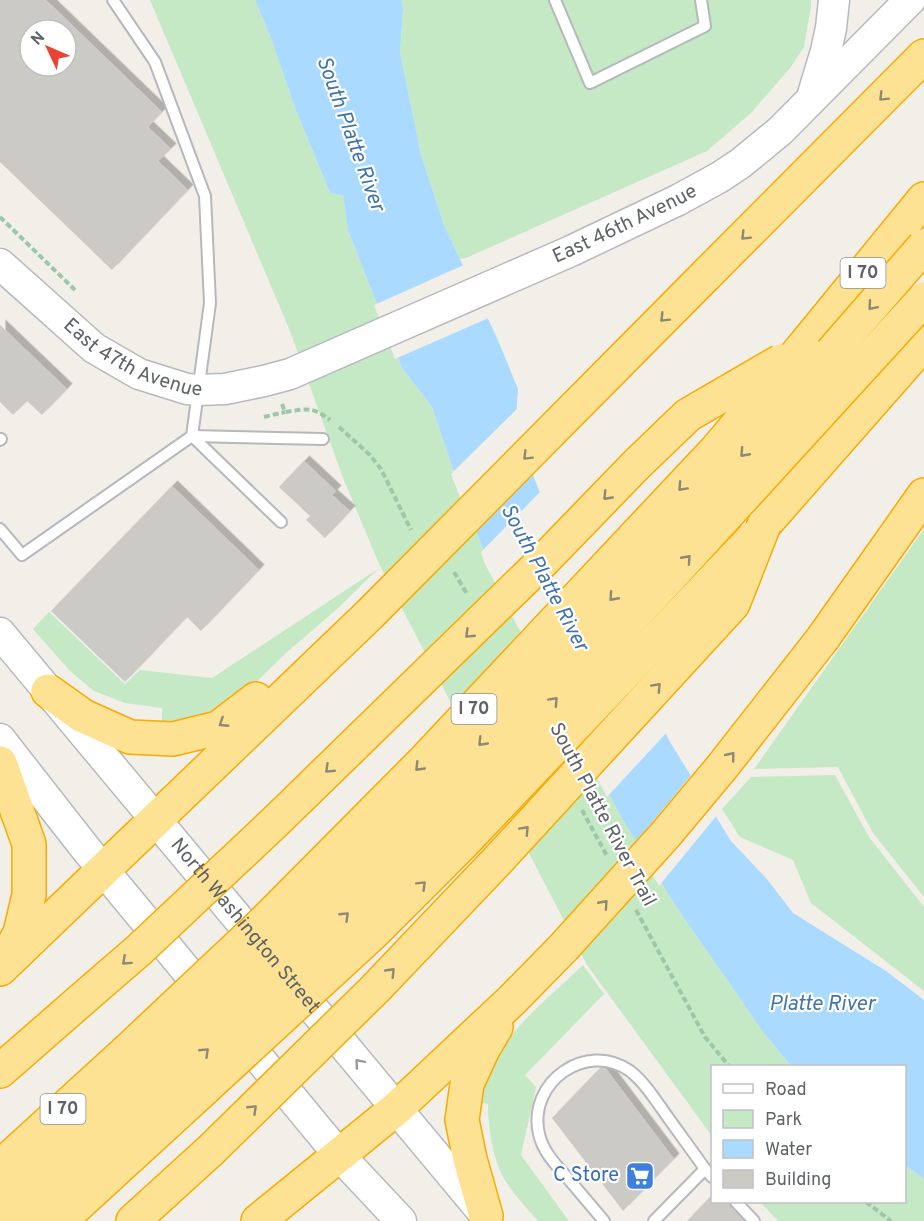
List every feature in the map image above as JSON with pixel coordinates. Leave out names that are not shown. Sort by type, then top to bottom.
[{"type":"highway","points":[[1,968],[371,613],[924,56]]},
{"type":"highway","name":"I 70","points":[[60,1221],[262,924],[408,778],[717,449],[924,199]]},
{"type":"highway","points":[[20,1221],[281,946],[491,732],[748,449],[924,246]]},
{"type":"highway","points":[[0,1206],[153,1083],[388,875],[669,578],[924,299]]},
{"type":"highway","name":"I 70","points":[[0,1167],[153,1083],[373,933],[440,867],[764,525],[924,343]]},
{"type":"highway","points":[[0,1071],[139,950],[326,772],[546,558],[688,415],[803,347]]},
{"type":"highway","points":[[258,1221],[397,1108],[512,1000],[564,946],[666,834],[747,737],[823,638],[924,495]]},
{"type":"highway","points":[[133,1221],[211,1150],[375,989],[733,604],[764,525]]},
{"type":"highway","points":[[48,691],[83,716],[130,737],[173,739],[218,728],[371,613]]},
{"type":"highway","points":[[0,763],[29,844],[29,895],[20,933],[1,968]]},
{"type":"highway","points":[[488,1219],[470,1159],[462,1120],[467,1084],[483,1048],[512,1000]]},
{"type":"main road","points":[[811,100],[826,51],[834,0]]},
{"type":"main road","name":"East 46th Avenue","points":[[290,374],[572,251],[720,177],[767,142],[811,100],[906,1]]},
{"type":"main road","name":"East 47th Avenue","points":[[0,264],[94,348],[139,374],[187,389],[198,390],[225,389],[290,374]]},
{"type":"main road","name":"North Washington Street","points":[[0,633],[488,1219]]},
{"type":"main road","points":[[0,739],[104,870],[339,1155],[401,1221]]},
{"type":"lane","points":[[113,0],[155,62],[205,196],[210,303],[192,436]]},
{"type":"lane","points":[[555,0],[590,83],[705,26],[701,0]]},
{"type":"lane","points":[[192,436],[281,522]]},
{"type":"lane","points":[[1,532],[22,555],[192,436],[323,440]]},
{"type":"lane","points":[[604,1221],[549,1156],[538,1132],[537,1116],[545,1090],[559,1074],[590,1061],[622,1066],[631,1072],[645,1086],[709,1173],[654,1221]]},
{"type":"lane","points":[[737,1203],[754,1221]]},
{"type":"path","points":[[0,217],[76,290]]},
{"type":"path","points":[[283,407],[285,412],[312,409],[322,414],[370,455],[381,469],[412,532]]},
{"type":"path","points":[[447,567],[455,573],[466,594]]},
{"type":"path","name":"South Platte River Trail","points":[[579,804],[608,857]]},
{"type":"path","name":"South Platte River Trail","points":[[636,910],[705,1037],[728,1065]]},
{"type":"path","points":[[867,1203],[891,1221]]},
{"type":"green space","points":[[150,0],[255,0],[271,38],[295,108],[330,193],[343,194],[348,230],[402,368],[432,407],[488,562],[578,729],[623,820],[675,905],[763,1032],[790,1065],[711,1065],[711,1135],[587,965],[380,566],[343,478],[290,331]]},
{"type":"green space","points":[[401,0],[811,0],[811,6],[804,47],[790,68],[751,113],[707,151],[460,259],[444,225],[421,155],[400,52],[403,9]]},
{"type":"green space","points":[[924,529],[924,897],[873,833],[838,767],[754,769]]},
{"type":"green space","points":[[378,569],[249,689],[228,704],[192,718],[162,722],[162,708],[125,703],[94,691],[70,671],[33,629],[49,612],[125,684],[140,670],[212,678]]},
{"type":"green space","points":[[835,775],[869,837],[924,907],[924,991],[811,903],[793,860],[740,837],[722,809],[751,777]]},
{"type":"green space","points":[[583,965],[604,994],[525,1075],[536,1087],[521,1155],[569,1221],[538,1221],[503,1177],[491,1141],[488,1104],[480,1102],[489,1070],[507,1041],[531,1014]]},
{"type":"green space","points":[[906,1166],[924,1179],[924,1221],[778,1221],[761,1203],[906,1203]]},
{"type":"water","name":"Platte River","points":[[255,0],[401,0],[403,9],[400,52],[421,155],[444,225],[497,338],[518,389],[515,429],[540,493],[670,742],[731,841],[766,878],[793,913],[886,971],[924,1000],[924,1179],[906,1166],[906,1065],[790,1065],[763,1032],[675,905],[623,820],[488,562],[432,407],[402,368],[348,230],[343,195],[330,193],[295,108],[271,38]]},
{"type":"pier","points":[[466,264],[491,317],[395,359],[374,305]]},
{"type":"pier","points":[[520,406],[519,429],[533,467],[472,529],[451,474]]},
{"type":"pier","points":[[542,490],[668,731],[607,797],[485,564],[481,552]]},
{"type":"pier","points":[[693,773],[718,814],[659,886],[634,844]]},
{"type":"building","points":[[0,0],[46,0],[65,18],[18,18],[18,78],[78,78],[78,31],[162,112],[148,127],[171,149],[158,161],[188,190],[112,270],[0,162]]},
{"type":"building","points":[[0,325],[67,389],[42,415],[27,401],[13,415],[0,402]]},
{"type":"building","points":[[304,461],[336,491],[332,495],[350,511],[325,538],[306,520],[310,516],[279,487]]},
{"type":"building","points":[[172,486],[259,570],[201,631],[187,617],[125,682],[51,611]]},
{"type":"building","points":[[603,1065],[674,1159],[623,1211],[552,1118]]},
{"type":"building","points":[[711,1196],[711,1203],[730,1203],[749,1221],[687,1221]]},
{"type":"place","name":"C Store","points":[[640,1176]]},
{"type":"water label","name":"South Platte River","points":[[350,134]]},
{"type":"water label","name":"South Platte River","points":[[544,578]]}]
